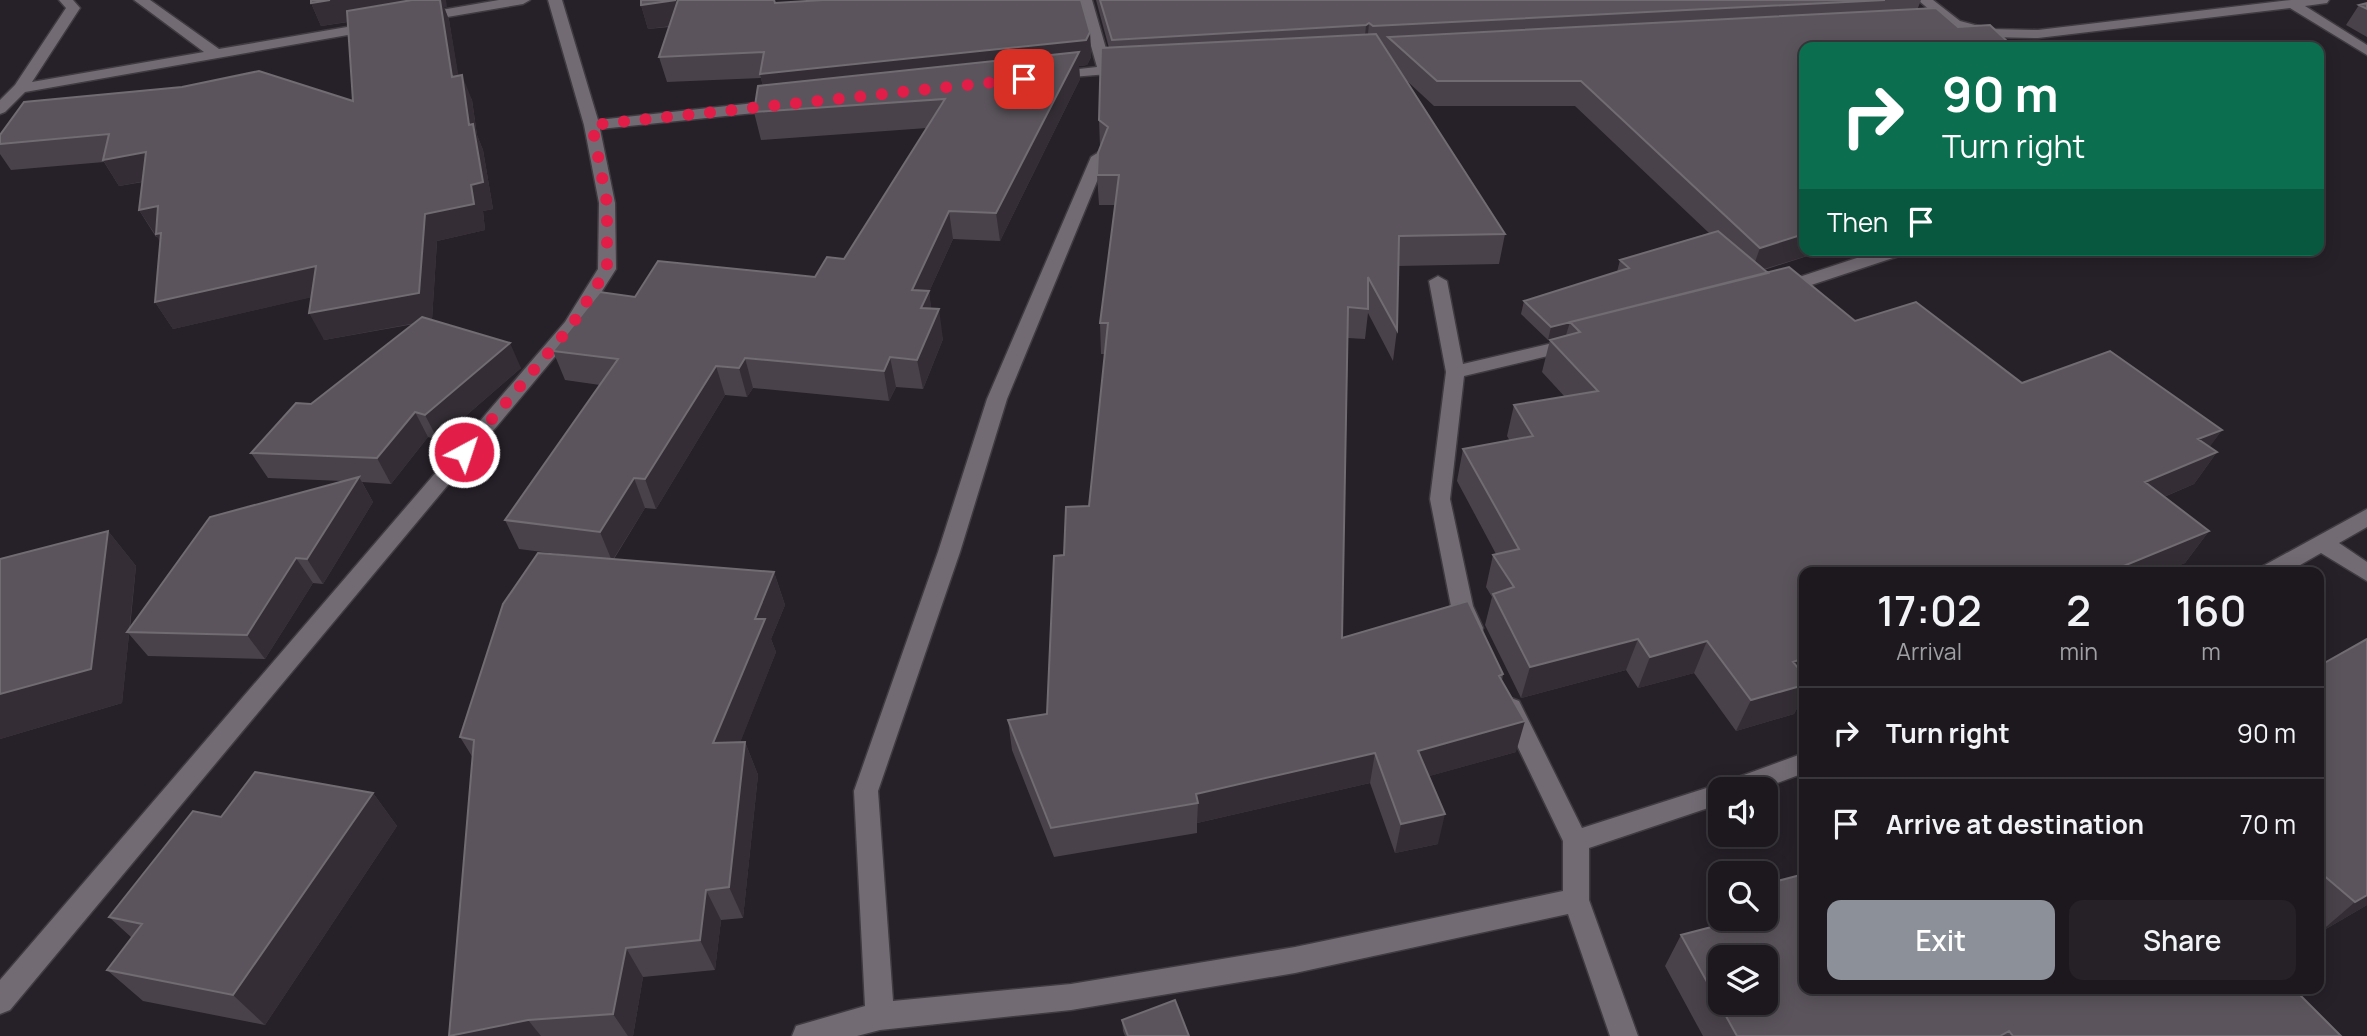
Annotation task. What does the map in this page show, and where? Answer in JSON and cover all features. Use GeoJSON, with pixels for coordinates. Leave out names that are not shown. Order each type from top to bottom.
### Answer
{"type":"FeatureCollection","features":[{"type":"Feature","properties":{"kind":"street"},"geometry":{"type":"LineString","coordinates":[[0,109],[20,88],[69,4],[87,0]]}},
{"type":"Feature","properties":{"kind":"street"},"geometry":{"type":"LineString","coordinates":[[141,0],[216,54]]}},
{"type":"Feature","properties":{"kind":"street"},"geometry":{"type":"LineString","coordinates":[[20,88],[523,0]]}},
{"type":"Feature","properties":{"kind":"street"},"geometry":{"type":"LineString","coordinates":[[0,1001],[572,325],[607,269],[607,203],[592,125],[555,0]]}},
{"type":"Feature","properties":{"kind":"street"},"geometry":{"type":"LineString","coordinates":[[1085,0],[1105,70]]}},
{"type":"Feature","properties":{"kind":"street"},"geometry":{"type":"LineString","coordinates":[[1925,0],[1955,24]]}},
{"type":"Feature","properties":{"kind":"street"},"geometry":{"type":"LineString","coordinates":[[1927,26],[1955,24],[1990,33],[2038,34],[2322,0]]}},
{"type":"Feature","properties":{"kind":"street"},"geometry":{"type":"LineString","coordinates":[[2294,5],[2367,51]]}},
{"type":"Feature","properties":{"kind":"street"},"geometry":{"type":"LineString","coordinates":[[1036,78],[1147,68]]}},
{"type":"Feature","properties":{"kind":"street"},"geometry":{"type":"LineString","coordinates":[[592,125],[800,103]]}},
{"type":"Feature","properties":{"kind":"street"},"geometry":{"type":"LineString","coordinates":[[880,1016],[866,791],[949,552],[997,399],[1098,157]]}},
{"type":"Feature","properties":{"kind":"street"},"geometry":{"type":"LineString","coordinates":[[1760,294],[1798,285],[1882,256]]}},
{"type":"Feature","properties":{"kind":"street"},"geometry":{"type":"LineString","coordinates":[[1438,281],[1455,372],[1440,499],[1462,606],[1484,651]]}},
{"type":"Feature","properties":{"kind":"street"},"geometry":{"type":"LineString","coordinates":[[1455,372],[1586,341]]}},
{"type":"Feature","properties":{"kind":"street"},"geometry":{"type":"LineString","coordinates":[[2279,567],[2367,517]]}},
{"type":"Feature","properties":{"kind":"street"},"geometry":{"type":"LineString","coordinates":[[2321,542],[2367,573]]}},
{"type":"Feature","properties":{"kind":"street"},"geometry":{"type":"LineString","coordinates":[[1500,685],[1576,841],[1576,900],[1624,1036]]}},
{"type":"Feature","properties":{"kind":"street"},"geometry":{"type":"LineString","coordinates":[[1765,777],[1799,765]]}},
{"type":"Feature","properties":{"kind":"street"},"geometry":{"type":"LineString","coordinates":[[1576,841],[1708,797]]}},
{"type":"Feature","properties":{"kind":"street"},"geometry":{"type":"LineString","coordinates":[[806,1036],[880,1016],[1072,997],[1295,960],[1576,900]]}},
{"type":"Feature","properties":{"kind":"building"},"geometry":{"type":"Polygon","coordinates":[[[412,0],[440,0],[452,77],[462,75],[469,125],[473,124],[483,182],[471,185],[474,204],[425,214],[419,293],[309,313],[316,266],[155,302],[161,233],[156,234],[158,206],[139,210],[146,152],[103,160],[109,134],[0,144],[0,135],[24,102],[182,87],[259,71],[353,101],[347,11],[412,0]]]}},
{"type":"Feature","properties":{"kind":"building"},"geometry":{"type":"Polygon","coordinates":[[[641,0],[676,0],[641,5],[641,0]]]}},
{"type":"Feature","properties":{"kind":"building"},"geometry":{"type":"Polygon","coordinates":[[[678,0],[774,0],[775,3],[823,0],[1081,0],[1090,32],[1086,40],[760,74],[764,52],[659,57],[678,0]]]}},
{"type":"Feature","properties":{"kind":"building"},"geometry":{"type":"Polygon","coordinates":[[[1100,0],[1885,0],[1373,26],[1369,23],[1112,40],[1100,0]]]}},
{"type":"Feature","properties":{"kind":"building"},"geometry":{"type":"Polygon","coordinates":[[[1936,8],[1958,27],[1990,25],[2008,42],[1799,42],[1799,236],[1760,248],[1581,81],[1437,81],[1388,37],[1936,8]]]}},
{"type":"Feature","properties":{"kind":"building"},"geometry":{"type":"Polygon","coordinates":[[[1376,34],[1505,234],[1399,236],[1397,330],[1368,277],[1368,309],[1348,307],[1342,638],[1468,601],[1503,674],[1499,676],[1525,721],[1418,751],[1445,814],[1401,824],[1375,753],[1196,794],[1198,803],[1051,828],[1008,720],[1047,714],[1054,556],[1064,555],[1066,507],[1089,506],[1108,323],[1100,323],[1119,175],[1097,175],[1098,153],[1108,127],[1099,120],[1101,48],[1376,34]]]}},
{"type":"Feature","properties":{"kind":"building"},"geometry":{"type":"Polygon","coordinates":[[[1079,52],[996,213],[949,211],[912,290],[929,291],[921,308],[939,309],[917,360],[890,357],[884,371],[745,358],[739,368],[716,366],[645,479],[634,478],[600,532],[505,520],[618,359],[553,351],[600,292],[635,297],[658,261],[815,277],[827,257],[844,259],[945,99],[754,112],[758,86],[1079,52]]]}},
{"type":"Feature","properties":{"kind":"building"},"geometry":{"type":"Polygon","coordinates":[[[1718,231],[1768,273],[1551,327],[1524,301],[1629,268],[1620,260],[1718,231]]]}},
{"type":"Feature","properties":{"kind":"building"},"geometry":{"type":"Polygon","coordinates":[[[1789,267],[1855,321],[1916,302],[2022,383],[2110,351],[2222,430],[2198,439],[2217,452],[2145,482],[2209,531],[2121,567],[1799,567],[1799,660],[1793,662],[1799,669],[1799,686],[1751,700],[1707,641],[1650,657],[1638,639],[1530,667],[1493,594],[1514,587],[1493,555],[1519,549],[1463,449],[1533,436],[1514,405],[1598,391],[1550,340],[1580,332],[1570,322],[1789,267]]]}},
{"type":"Feature","properties":{"kind":"building"},"geometry":{"type":"Polygon","coordinates":[[[422,317],[510,343],[425,415],[415,412],[377,458],[251,453],[296,403],[311,404],[422,317]]]}},
{"type":"Feature","properties":{"kind":"building"},"geometry":{"type":"Polygon","coordinates":[[[359,477],[307,559],[296,558],[247,635],[127,632],[210,517],[359,477]]]}},
{"type":"Feature","properties":{"kind":"building"},"geometry":{"type":"Polygon","coordinates":[[[108,531],[91,669],[0,694],[0,559],[108,531]]]}},
{"type":"Feature","properties":{"kind":"building"},"geometry":{"type":"Polygon","coordinates":[[[538,553],[774,572],[755,619],[765,619],[713,743],[745,742],[729,887],[706,890],[700,940],[626,948],[613,1014],[528,1020],[449,1036],[474,740],[460,737],[503,604],[538,553]]]}},
{"type":"Feature","properties":{"kind":"building"},"geometry":{"type":"Polygon","coordinates":[[[2367,639],[2367,895],[2355,902],[2324,876],[2324,663],[2367,639]]]}},
{"type":"Feature","properties":{"kind":"building"},"geometry":{"type":"Polygon","coordinates":[[[255,772],[373,793],[233,995],[107,970],[142,924],[109,917],[193,811],[221,817],[255,772]]]}},
{"type":"Feature","properties":{"kind":"building"},"geometry":{"type":"Polygon","coordinates":[[[1799,875],[1799,994],[2299,994],[2341,1036],[2013,1036],[2009,1031],[2000,1036],[1737,1036],[1725,1015],[1778,1015],[1778,945],[1708,945],[1708,984],[1681,935],[1708,928],[1708,931],[1778,931],[1778,881],[1799,875]]]}},
{"type":"Feature","properties":{"kind":"building"},"geometry":{"type":"Polygon","coordinates":[[[1175,1000],[1189,1036],[1128,1036],[1122,1020],[1175,1000]]]}},
{"type":"Feature","properties":{"kind":"route"},"geometry":{"type":"LineString","coordinates":[[464,452],[572,325],[607,269],[607,203],[592,125],[1024,79]]}}]}
